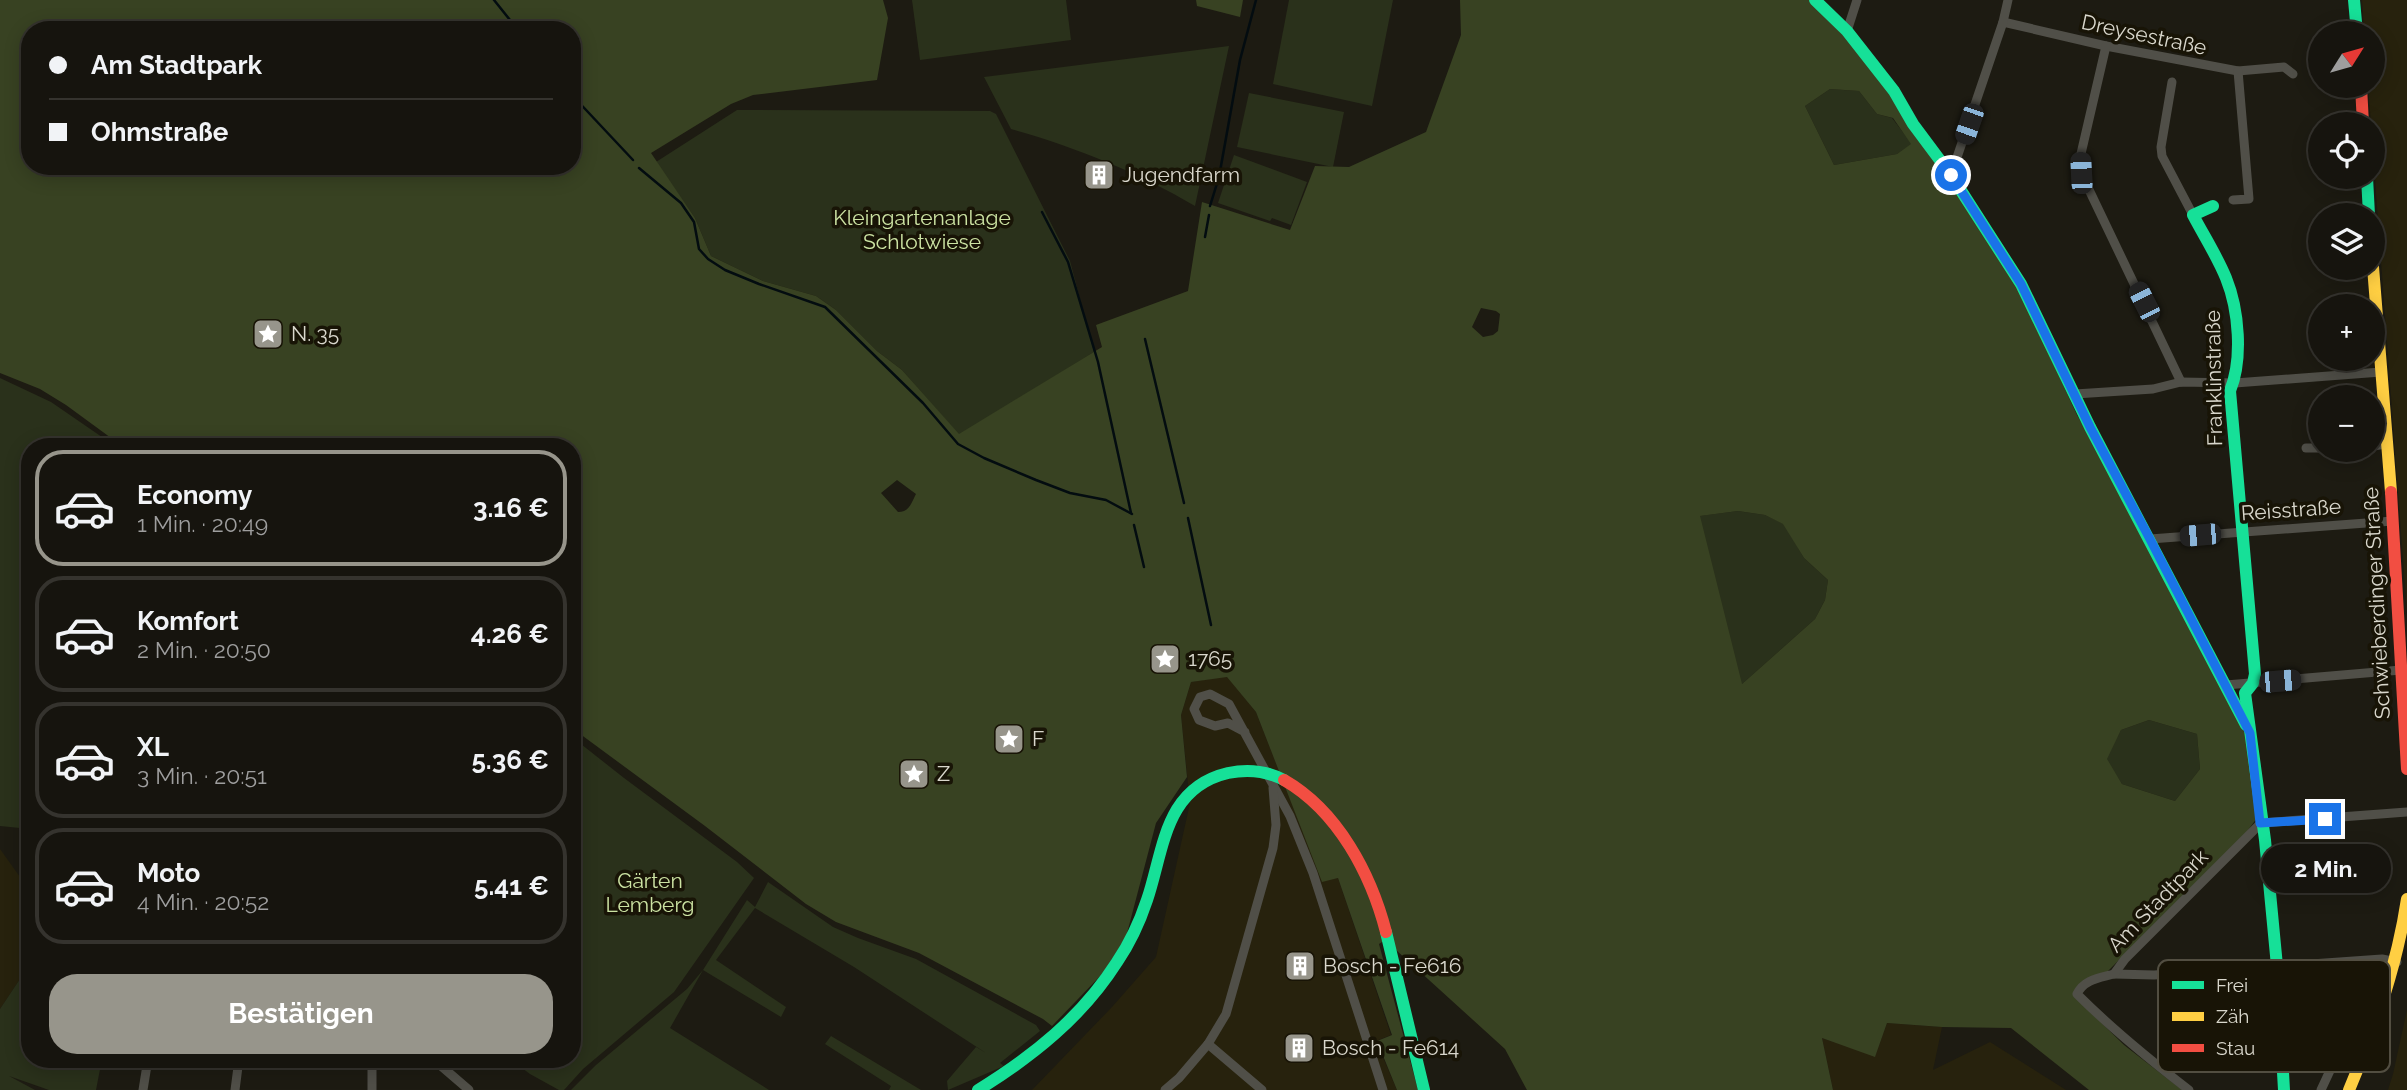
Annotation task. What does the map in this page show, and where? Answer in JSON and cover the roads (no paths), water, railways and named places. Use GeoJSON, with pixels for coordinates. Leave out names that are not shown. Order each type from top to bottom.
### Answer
{"type":"FeatureCollection","features":[{"type":"Feature","properties":{"kind":"street"},"geometry":{"type":"LineString","coordinates":[[1815,0],[1847,30],[1894,91],[1913,124],[1951,175],[2021,284],[2090,427],[2250,733]]}},
{"type":"Feature","properties":{"kind":"street"},"geometry":{"type":"LineString","coordinates":[[1847,30],[1857,0]]}},
{"type":"Feature","properties":{"kind":"street"},"geometry":{"type":"LineString","coordinates":[[1951,175],[2008,0]]}},
{"type":"Feature","properties":{"kind":"street"},"geometry":{"type":"LineString","coordinates":[[2354,0],[2356,21]]}},
{"type":"Feature","properties":{"kind":"street","name":"Dreysestraße"},"geometry":{"type":"LineString","coordinates":[[2003,22],[2106,46],[2238,71],[2284,66],[2293,74]]}},
{"type":"Feature","properties":{"kind":"street"},"geometry":{"type":"LineString","coordinates":[[2106,46],[2080,158],[2081,173],[2181,382]]}},
{"type":"Feature","properties":{"kind":"street"},"geometry":{"type":"LineString","coordinates":[[2193,215],[2215,205],[2249,199],[2238,71]]}},
{"type":"Feature","properties":{"kind":"street","name":"Franklinstraße"},"geometry":{"type":"LineString","coordinates":[[2172,82],[2161,147],[2162,156],[2231,291],[2237,369],[2235,383],[2230,391],[2255,674],[2253,683],[2245,693],[2260,823],[2265,840],[2276,960]]}},
{"type":"Feature","properties":{"kind":"street","name":"Schwieberdinger Straße"},"geometry":{"type":"LineString","coordinates":[[2374,280],[2381,385]]}},
{"type":"Feature","properties":{"kind":"street"},"geometry":{"type":"LineString","coordinates":[[2075,394],[2153,389],[2181,382],[2235,383],[2381,372]]}},
{"type":"Feature","properties":{"kind":"street","name":"Schwieberdinger Straße"},"geometry":{"type":"LineString","coordinates":[[2383,462],[2393,521],[2407,769]]}},
{"type":"Feature","properties":{"kind":"street","name":"Reisstraße"},"geometry":{"type":"LineString","coordinates":[[2150,539],[2393,521]]}},
{"type":"Feature","properties":{"kind":"street"},"geometry":{"type":"LineString","coordinates":[[2225,685],[2401,670]]}},
{"type":"Feature","properties":{"kind":"street"},"geometry":{"type":"LineString","coordinates":[[1245,732],[1228,723],[1215,726],[1199,720],[1194,709],[1200,697],[1210,694],[1229,704],[1245,732],[1290,816],[1309,862],[1383,1090]]}},
{"type":"Feature","properties":{"kind":"street"},"geometry":{"type":"LineString","coordinates":[[978,1090],[1051,1041],[1090,1002],[1122,955],[1136,926],[1147,899],[1165,830],[1184,799],[1208,780],[1245,770],[1263,771],[1293,786],[1312,802],[1339,831],[1366,874],[1391,948],[1424,1090]]}},
{"type":"Feature","properties":{"kind":"street"},"geometry":{"type":"LineString","coordinates":[[1165,1090],[1179,1079],[1208,1044],[1226,1014],[1273,848],[1276,825],[1272,784]]}},
{"type":"Feature","properties":{"kind":"street"},"geometry":{"type":"LineString","coordinates":[[2260,823],[2407,812]]}},
{"type":"Feature","properties":{"kind":"street","name":"Am Stadtpark"},"geometry":{"type":"LineString","coordinates":[[2158,1066],[2131,1045],[2077,994],[2080,987],[2091,980],[2114,974],[2125,959],[2260,823]]}},
{"type":"Feature","properties":{"kind":"street"},"geometry":{"type":"LineString","coordinates":[[2390,981],[2397,962],[2407,899]]}},
{"type":"Feature","properties":{"kind":"street"},"geometry":{"type":"LineString","coordinates":[[2369,960],[2387,960]]}},
{"type":"Feature","properties":{"kind":"street"},"geometry":{"type":"LineString","coordinates":[[2390,961],[2397,962]]}},
{"type":"Feature","properties":{"kind":"street"},"geometry":{"type":"LineString","coordinates":[[2114,974],[2158,975]]}},
{"type":"Feature","properties":{"kind":"street"},"geometry":{"type":"LineString","coordinates":[[1208,1044],[1262,1090]]}},
{"type":"Feature","properties":{"kind":"street"},"geometry":{"type":"LineString","coordinates":[[144,1090],[147,1068]]}},
{"type":"Feature","properties":{"kind":"street"},"geometry":{"type":"LineString","coordinates":[[234,1090],[238,1068]]}},
{"type":"Feature","properties":{"kind":"street"},"geometry":{"type":"LineString","coordinates":[[372,1090],[373,1068]]}},
{"type":"Feature","properties":{"kind":"street"},"geometry":{"type":"LineString","coordinates":[[443,1068],[469,1090]]}},
{"type":"Feature","properties":{"kind":"street","name":"Am Stadtpark"},"geometry":{"type":"LineString","coordinates":[[2166,1072],[2189,1090]]}},
{"type":"Feature","properties":{"kind":"street","name":"Franklinstraße"},"geometry":{"type":"LineString","coordinates":[[2283,1072],[2284,1090]]}},
{"type":"Feature","properties":{"kind":"street"},"geometry":{"type":"LineString","coordinates":[[2321,1090],[2329,1072]]}},
{"type":"Feature","properties":{"kind":"street"},"geometry":{"type":"LineString","coordinates":[[2349,1090],[2356,1072]]}},
{"type":"Feature","properties":{"kind":"waterway"},"geometry":{"type":"LineString","coordinates":[[494,0],[511,21]]}},
{"type":"Feature","properties":{"kind":"waterway"},"geometry":{"type":"LineString","coordinates":[[1210,206],[1219,177],[1240,60],[1256,0]]}},
{"type":"Feature","properties":{"kind":"waterway"},"geometry":{"type":"LineString","coordinates":[[581,105],[633,160]]}},
{"type":"Feature","properties":{"kind":"waterway"},"geometry":{"type":"LineString","coordinates":[[639,168],[681,203],[694,222],[699,249],[708,259],[725,270],[759,284],[825,307],[923,403],[958,444],[1036,480],[1070,493],[1106,500],[1132,514]]}},
{"type":"Feature","properties":{"kind":"waterway"},"geometry":{"type":"LineString","coordinates":[[1042,212],[1068,262],[1098,362],[1131,513]]}},
{"type":"Feature","properties":{"kind":"waterway"},"geometry":{"type":"LineString","coordinates":[[1205,237],[1209,215]]}},
{"type":"Feature","properties":{"kind":"waterway"},"geometry":{"type":"LineString","coordinates":[[1145,339],[1184,503]]}},
{"type":"Feature","properties":{"kind":"waterway"},"geometry":{"type":"LineString","coordinates":[[1188,518],[1211,625]]}},
{"type":"Feature","properties":{"kind":"waterway"},"geometry":{"type":"LineString","coordinates":[[1134,525],[1144,567]]}},
{"type":"Feature","properties":{"kind":"place","name":"Jugendfarm"},"geometry":{"type":"Point","coordinates":[1099,175]}},
{"type":"Feature","properties":{"kind":"place","name":"N. 35"},"geometry":{"type":"Point","coordinates":[268,334]}},
{"type":"Feature","properties":{"kind":"place","name":"1765"},"geometry":{"type":"Point","coordinates":[1165,659]}},
{"type":"Feature","properties":{"kind":"place","name":"F"},"geometry":{"type":"Point","coordinates":[1009,739]}},
{"type":"Feature","properties":{"kind":"place","name":"Z"},"geometry":{"type":"Point","coordinates":[914,774]}},
{"type":"Feature","properties":{"kind":"place","name":"Bosch - Fe616"},"geometry":{"type":"Point","coordinates":[1300,966]}},
{"type":"Feature","properties":{"kind":"place","name":"Bosch - Fe614"},"geometry":{"type":"Point","coordinates":[1299,1048]}},
{"type":"Feature","properties":{"kind":"park label","name":"Kleingartenanlage Schlotwiese"},"geometry":{"type":"Point","coordinates":[922,230]}},
{"type":"Feature","properties":{"kind":"park label","name":"Gärten Lemberg"},"geometry":{"type":"Point","coordinates":[650,893]}}]}
